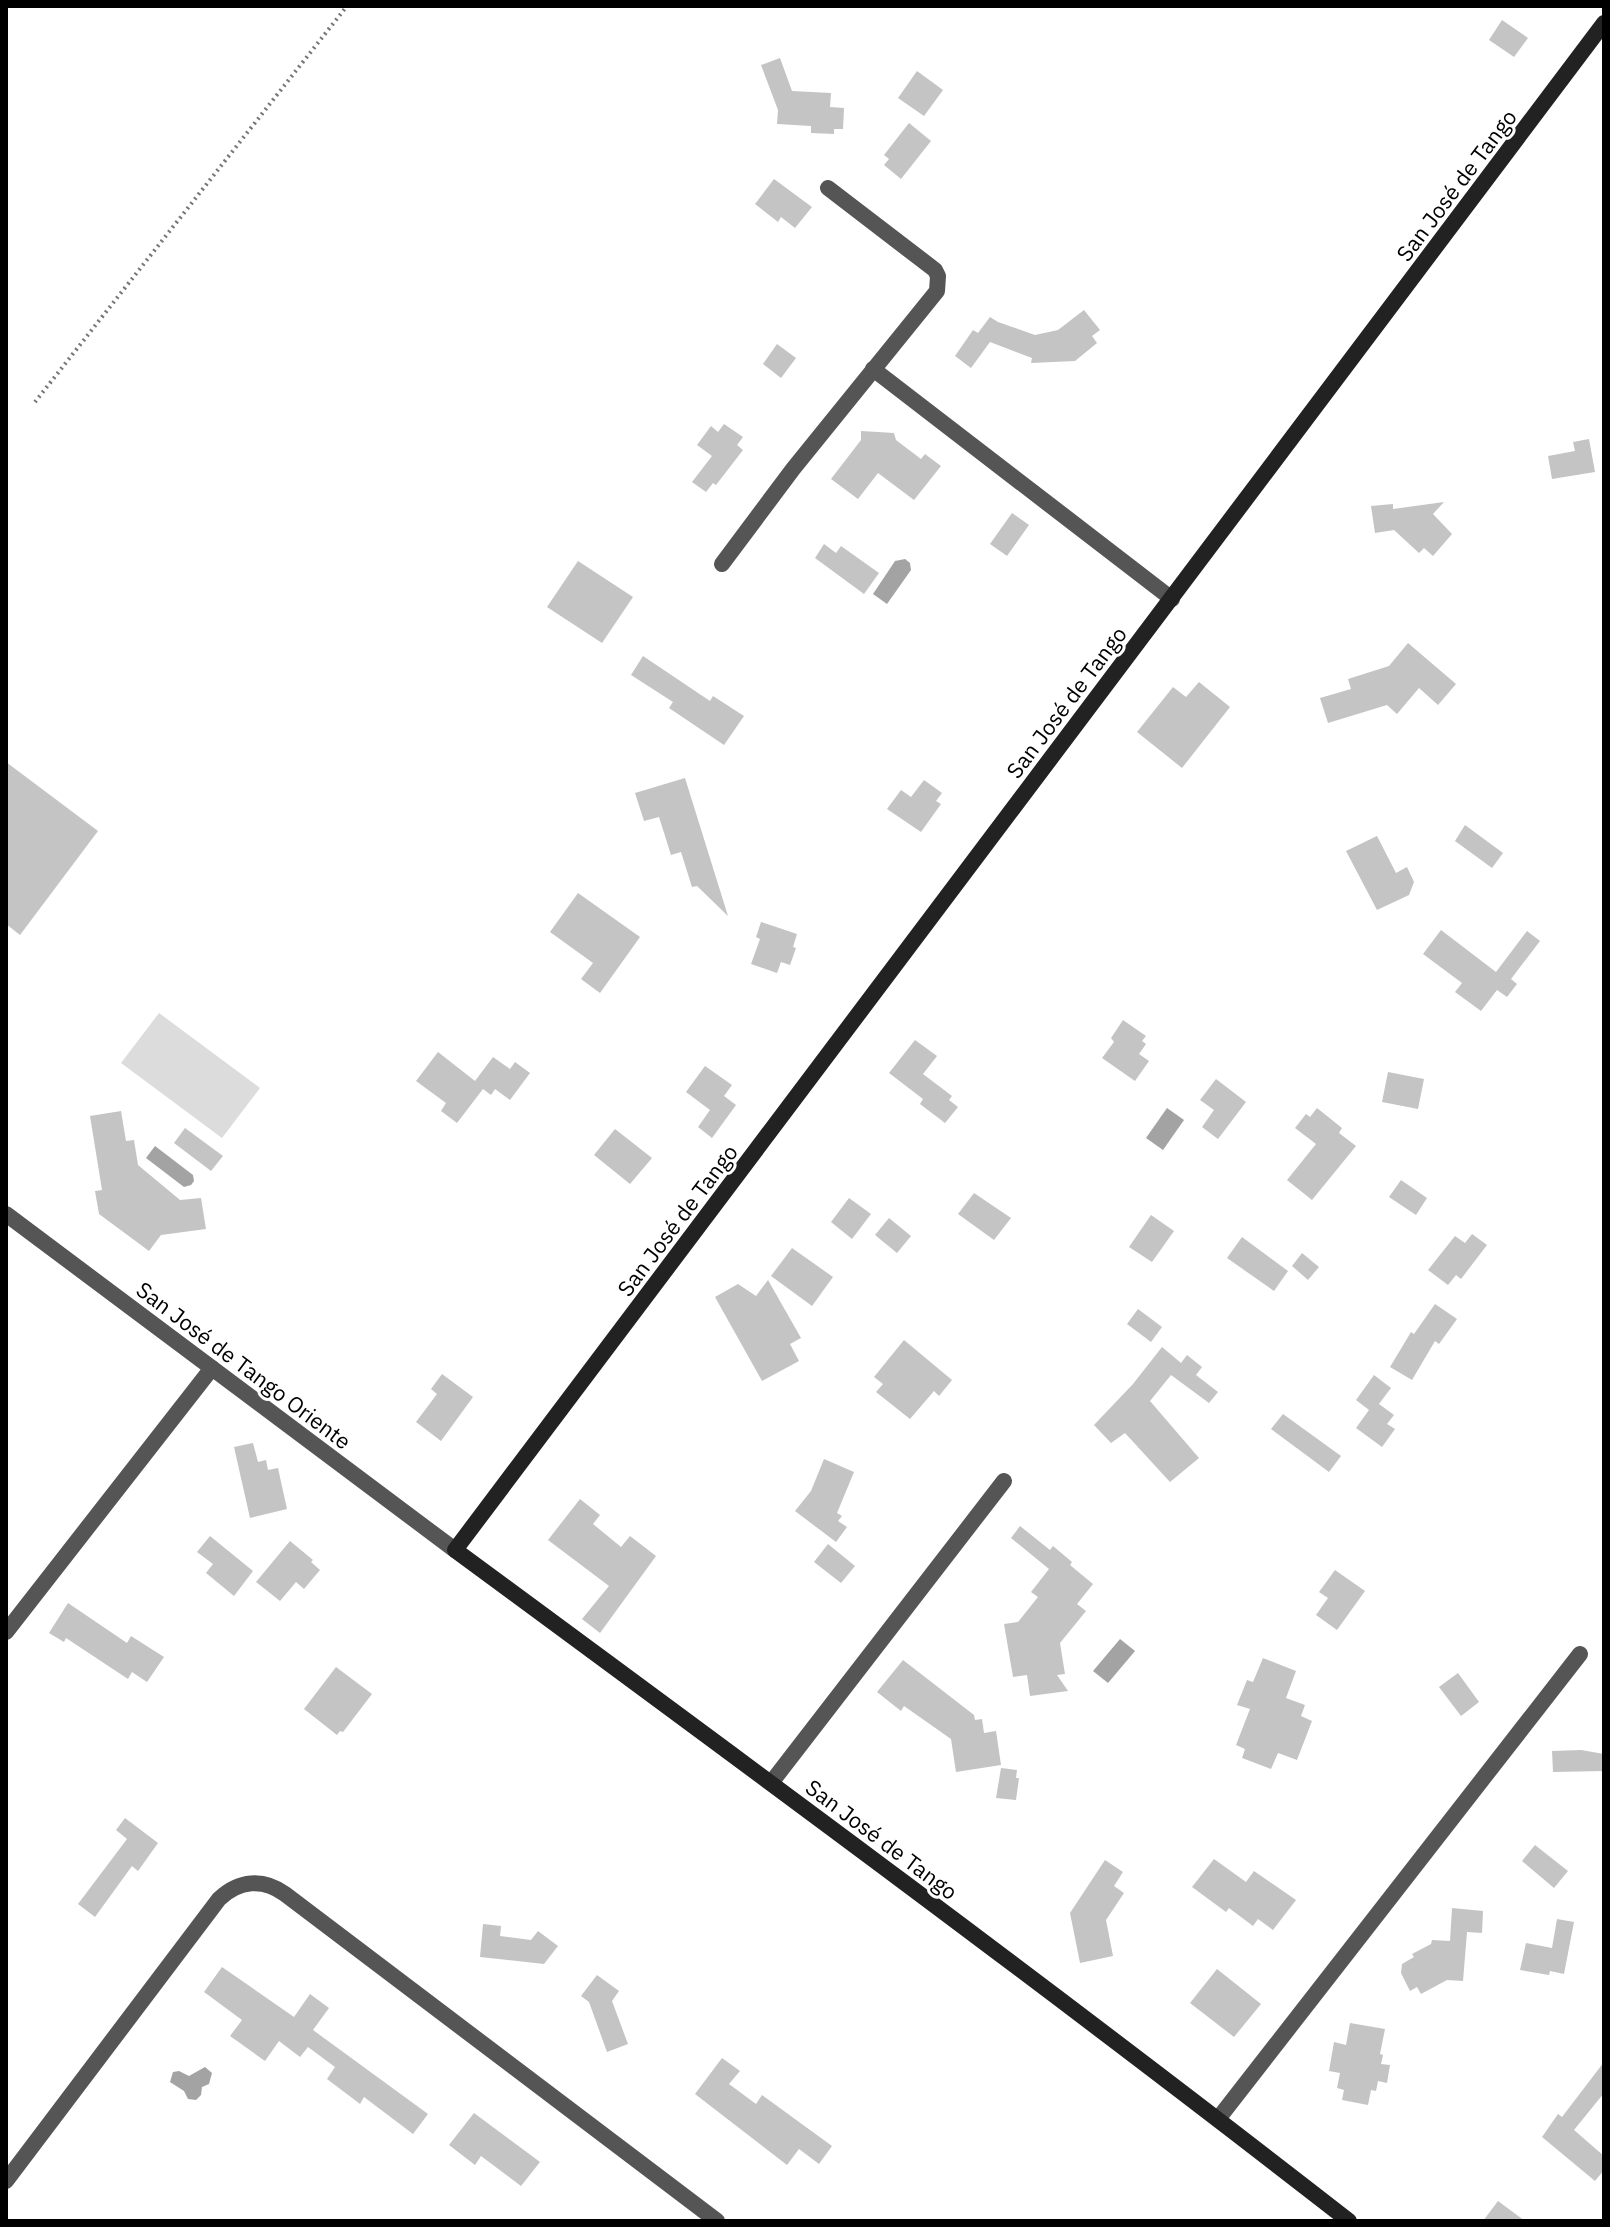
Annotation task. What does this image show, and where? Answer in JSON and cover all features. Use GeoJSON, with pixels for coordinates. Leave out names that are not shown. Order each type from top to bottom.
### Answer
{"type":"FeatureCollection","features":[{"type":"Feature","properties":{"kind":"street","name":"San José de Tango"},"geometry":{"type":"LineString","coordinates":[[1349,2221],[771,1783],[455,1550],[1604,23]]}},
{"type":"Feature","properties":{"kind":"street"},"geometry":{"type":"LineString","coordinates":[[722,564],[793,469],[937,291],[938,276],[935,270],[828,188]]}},
{"type":"Feature","properties":{"kind":"street"},"geometry":{"type":"LineString","coordinates":[[873,369],[1172,599]]}},
{"type":"Feature","properties":{"kind":"street","name":"San José de Tango Oriente"},"geometry":{"type":"LineString","coordinates":[[6,1214],[455,1550]]}},
{"type":"Feature","properties":{"kind":"street"},"geometry":{"type":"LineString","coordinates":[[6,1632],[212,1368]]}},
{"type":"Feature","properties":{"kind":"street"},"geometry":{"type":"LineString","coordinates":[[771,1783],[1004,1481]]}},
{"type":"Feature","properties":{"kind":"street"},"geometry":{"type":"LineString","coordinates":[[1218,2119],[1580,1654]]}},
{"type":"Feature","properties":{"kind":"street"},"geometry":{"type":"LineString","coordinates":[[6,2181],[219,1899],[238,1886],[258,1882],[277,1888],[717,2221]]}},
{"type":"Feature","properties":{"kind":"path"},"geometry":{"type":"LineString","coordinates":[[35,402],[347,6]]}},
{"type":"Feature","properties":{"kind":"shaded area"},"geometry":{"type":"Polygon","coordinates":[[[905,559],[910,563],[911,570],[887,604],[873,594],[895,561],[905,559]]]}},
{"type":"Feature","properties":{"kind":"shaded area"},"geometry":{"type":"Polygon","coordinates":[[[159,1013],[260,1088],[222,1138],[121,1063],[159,1013]]]}},
{"type":"Feature","properties":{"kind":"shaded area"},"geometry":{"type":"Polygon","coordinates":[[[1167,1108],[1184,1120],[1163,1150],[1146,1138],[1167,1108]]]}},
{"type":"Feature","properties":{"kind":"shaded area"},"geometry":{"type":"Polygon","coordinates":[[[155,1146],[193,1175],[191,1185],[184,1187],[146,1158],[155,1146]]]}},
{"type":"Feature","properties":{"kind":"shaded area"},"geometry":{"type":"Polygon","coordinates":[[[1120,1639],[1135,1651],[1108,1683],[1093,1671],[1120,1639]]]}},
{"type":"Feature","properties":{"kind":"shaded area"},"geometry":{"type":"Polygon","coordinates":[[[205,2067],[212,2073],[209,2084],[202,2087],[201,2095],[196,2100],[188,2099],[184,2091],[170,2082],[173,2072],[179,2071],[189,2076],[205,2067]]]}},
{"type":"Feature","properties":{"kind":"building"},"geometry":{"type":"Polygon","coordinates":[[[1502,20],[1528,38],[1514,57],[1489,40],[1502,20]]]}},
{"type":"Feature","properties":{"kind":"building"},"geometry":{"type":"Polygon","coordinates":[[[780,58],[792,91],[831,93],[830,107],[844,108],[843,129],[834,129],[834,134],[811,133],[811,126],[777,124],[778,110],[761,65],[780,58]]]}},
{"type":"Feature","properties":{"kind":"building"},"geometry":{"type":"Polygon","coordinates":[[[917,71],[943,90],[924,116],[898,98],[917,71]]]}},
{"type":"Feature","properties":{"kind":"building"},"geometry":{"type":"Polygon","coordinates":[[[909,123],[931,141],[901,179],[884,165],[889,159],[884,155],[909,123]]]}},
{"type":"Feature","properties":{"kind":"building"},"geometry":{"type":"Polygon","coordinates":[[[774,179],[812,207],[795,228],[781,217],[778,222],[755,204],[774,179]]]}},
{"type":"Feature","properties":{"kind":"building"},"geometry":{"type":"Polygon","coordinates":[[[1084,310],[1100,330],[1092,336],[1097,343],[1075,361],[1031,363],[1032,358],[990,342],[971,368],[955,356],[973,330],[978,333],[990,317],[1035,335],[1058,330],[1084,310]]]}},
{"type":"Feature","properties":{"kind":"building"},"geometry":{"type":"Polygon","coordinates":[[[777,344],[796,358],[781,378],[763,364],[777,344]]]}},
{"type":"Feature","properties":{"kind":"building"},"geometry":{"type":"Polygon","coordinates":[[[724,424],[743,437],[737,445],[743,450],[716,485],[713,483],[706,492],[692,482],[712,456],[697,445],[711,426],[718,432],[724,424]]]}},
{"type":"Feature","properties":{"kind":"building"},"geometry":{"type":"Polygon","coordinates":[[[861,431],[894,433],[896,440],[921,459],[925,454],[941,466],[914,500],[878,473],[858,499],[831,479],[861,440],[861,431]]]}},
{"type":"Feature","properties":{"kind":"building"},"geometry":{"type":"Polygon","coordinates":[[[1589,439],[1595,472],[1552,479],[1548,456],[1575,451],[1573,442],[1589,439]]]}},
{"type":"Feature","properties":{"kind":"building"},"geometry":{"type":"Polygon","coordinates":[[[1444,502],[1433,514],[1452,534],[1433,556],[1424,548],[1419,553],[1394,530],[1375,533],[1371,506],[1393,504],[1393,509],[1444,502]]]}},
{"type":"Feature","properties":{"kind":"building"},"geometry":{"type":"Polygon","coordinates":[[[1012,513],[1029,525],[1007,556],[990,544],[1012,513]]]}},
{"type":"Feature","properties":{"kind":"building"},"geometry":{"type":"Polygon","coordinates":[[[824,544],[836,553],[841,546],[879,573],[864,594],[815,558],[824,544]]]}},
{"type":"Feature","properties":{"kind":"building"},"geometry":{"type":"Polygon","coordinates":[[[578,561],[633,597],[602,643],[547,607],[578,561]]]}},
{"type":"Feature","properties":{"kind":"building"},"geometry":{"type":"Polygon","coordinates":[[[1408,643],[1456,684],[1438,705],[1419,688],[1397,714],[1387,705],[1328,723],[1320,698],[1351,689],[1348,679],[1389,666],[1408,643]]]}},
{"type":"Feature","properties":{"kind":"building"},"geometry":{"type":"Polygon","coordinates":[[[643,656],[710,701],[713,696],[744,716],[724,745],[669,708],[673,702],[631,675],[643,656]]]}},
{"type":"Feature","properties":{"kind":"building"},"geometry":{"type":"Polygon","coordinates":[[[1199,682],[1230,707],[1182,768],[1137,732],[1173,687],[1186,697],[1199,682]]]}},
{"type":"Feature","properties":{"kind":"building"},"geometry":{"type":"Polygon","coordinates":[[[6,762],[98,831],[20,935],[6,924],[6,762]]]}},
{"type":"Feature","properties":{"kind":"building"},"geometry":{"type":"Polygon","coordinates":[[[685,778],[728,916],[697,886],[692,887],[681,852],[671,855],[659,817],[644,821],[635,793],[685,778]]]}},
{"type":"Feature","properties":{"kind":"building"},"geometry":{"type":"Polygon","coordinates":[[[924,780],[942,793],[936,801],[941,804],[921,832],[887,809],[901,790],[911,797],[924,780]]]}},
{"type":"Feature","properties":{"kind":"building"},"geometry":{"type":"Polygon","coordinates":[[[1465,825],[1503,853],[1492,868],[1455,841],[1465,825]]]}},
{"type":"Feature","properties":{"kind":"building"},"geometry":{"type":"Polygon","coordinates":[[[1377,836],[1396,873],[1407,867],[1414,882],[1409,895],[1377,910],[1346,851],[1377,836]]]}},
{"type":"Feature","properties":{"kind":"building"},"geometry":{"type":"Polygon","coordinates":[[[578,893],[640,937],[600,993],[581,979],[593,963],[550,932],[578,893]]]}},
{"type":"Feature","properties":{"kind":"building"},"geometry":{"type":"Polygon","coordinates":[[[761,922],[797,934],[790,965],[781,962],[777,973],[751,964],[760,939],[756,937],[761,922]]]}},
{"type":"Feature","properties":{"kind":"building"},"geometry":{"type":"Polygon","coordinates":[[[1441,930],[1496,972],[1527,931],[1540,941],[1511,979],[1517,984],[1507,997],[1497,990],[1481,1011],[1455,992],[1462,983],[1423,954],[1441,930]]]}},
{"type":"Feature","properties":{"kind":"building"},"geometry":{"type":"Polygon","coordinates":[[[1123,1020],[1146,1036],[1142,1041],[1146,1044],[1139,1054],[1149,1061],[1135,1081],[1102,1058],[1114,1042],[1111,1038],[1123,1020]]]}},
{"type":"Feature","properties":{"kind":"building"},"geometry":{"type":"Polygon","coordinates":[[[915,1040],[937,1056],[923,1074],[952,1096],[949,1100],[958,1107],[945,1123],[920,1104],[923,1099],[889,1073],[915,1040]]]}},
{"type":"Feature","properties":{"kind":"building"},"geometry":{"type":"Polygon","coordinates":[[[438,1052],[475,1081],[493,1057],[510,1069],[515,1062],[530,1073],[510,1100],[495,1089],[491,1095],[483,1089],[457,1123],[441,1111],[446,1103],[416,1081],[438,1052]]]}},
{"type":"Feature","properties":{"kind":"building"},"geometry":{"type":"Polygon","coordinates":[[[705,1066],[732,1085],[724,1096],[736,1105],[712,1138],[698,1127],[710,1110],[686,1092],[705,1066]]]}},
{"type":"Feature","properties":{"kind":"building"},"geometry":{"type":"Polygon","coordinates":[[[1388,1072],[1424,1079],[1418,1109],[1382,1102],[1388,1072]]]}},
{"type":"Feature","properties":{"kind":"building"},"geometry":{"type":"Polygon","coordinates":[[[1216,1079],[1246,1102],[1218,1139],[1202,1127],[1214,1110],[1200,1100],[1216,1079]]]}},
{"type":"Feature","properties":{"kind":"building"},"geometry":{"type":"Polygon","coordinates":[[[1317,1108],[1342,1128],[1339,1133],[1356,1146],[1312,1200],[1287,1180],[1316,1144],[1295,1128],[1306,1114],[1310,1117],[1317,1108]]]}},
{"type":"Feature","properties":{"kind":"building"},"geometry":{"type":"Polygon","coordinates":[[[121,1111],[126,1141],[134,1140],[138,1165],[180,1200],[201,1198],[206,1229],[161,1235],[149,1251],[99,1214],[95,1191],[102,1190],[90,1116],[121,1111]]]}},
{"type":"Feature","properties":{"kind":"building"},"geometry":{"type":"Polygon","coordinates":[[[185,1128],[223,1156],[211,1171],[174,1143],[185,1128]]]}},
{"type":"Feature","properties":{"kind":"building"},"geometry":{"type":"Polygon","coordinates":[[[615,1129],[652,1158],[630,1184],[594,1155],[615,1129]]]}},
{"type":"Feature","properties":{"kind":"building"},"geometry":{"type":"Polygon","coordinates":[[[1401,1180],[1427,1198],[1416,1215],[1389,1197],[1401,1180]]]}},
{"type":"Feature","properties":{"kind":"building"},"geometry":{"type":"Polygon","coordinates":[[[974,1193],[1011,1218],[994,1240],[958,1214],[974,1193]]]}},
{"type":"Feature","properties":{"kind":"building"},"geometry":{"type":"Polygon","coordinates":[[[849,1198],[871,1214],[852,1239],[831,1222],[849,1198]]]}},
{"type":"Feature","properties":{"kind":"building"},"geometry":{"type":"Polygon","coordinates":[[[1151,1215],[1174,1231],[1152,1262],[1129,1247],[1151,1215]]]}},
{"type":"Feature","properties":{"kind":"building"},"geometry":{"type":"Polygon","coordinates":[[[889,1218],[911,1236],[897,1253],[875,1235],[889,1218]]]}},
{"type":"Feature","properties":{"kind":"building"},"geometry":{"type":"Polygon","coordinates":[[[1472,1234],[1487,1245],[1461,1279],[1456,1275],[1448,1285],[1428,1270],[1455,1236],[1465,1243],[1472,1234]]]}},
{"type":"Feature","properties":{"kind":"building"},"geometry":{"type":"Polygon","coordinates":[[[1242,1237],[1288,1271],[1274,1291],[1227,1258],[1242,1237]]]}},
{"type":"Feature","properties":{"kind":"building"},"geometry":{"type":"Polygon","coordinates":[[[792,1248],[833,1277],[812,1306],[771,1276],[792,1248]]]}},
{"type":"Feature","properties":{"kind":"building"},"geometry":{"type":"Polygon","coordinates":[[[1302,1253],[1319,1267],[1308,1280],[1292,1266],[1302,1253]]]}},
{"type":"Feature","properties":{"kind":"building"},"geometry":{"type":"Polygon","coordinates":[[[768,1280],[801,1338],[790,1344],[799,1361],[762,1381],[715,1297],[738,1284],[756,1296],[768,1280]]]}},
{"type":"Feature","properties":{"kind":"building"},"geometry":{"type":"Polygon","coordinates":[[[1435,1304],[1457,1319],[1439,1344],[1435,1341],[1412,1380],[1390,1367],[1411,1332],[1414,1334],[1435,1304]]]}},
{"type":"Feature","properties":{"kind":"building"},"geometry":{"type":"Polygon","coordinates":[[[1138,1309],[1162,1327],[1151,1342],[1127,1324],[1138,1309]]]}},
{"type":"Feature","properties":{"kind":"building"},"geometry":{"type":"Polygon","coordinates":[[[904,1340],[952,1380],[939,1396],[934,1391],[910,1419],[876,1392],[883,1384],[874,1377],[904,1340]]]}},
{"type":"Feature","properties":{"kind":"building"},"geometry":{"type":"Polygon","coordinates":[[[1162,1347],[1181,1363],[1187,1355],[1202,1367],[1196,1375],[1218,1392],[1209,1403],[1171,1375],[1150,1401],[1199,1458],[1170,1482],[1125,1433],[1111,1443],[1094,1425],[1133,1384],[1162,1347]]]}},
{"type":"Feature","properties":{"kind":"building"},"geometry":{"type":"Polygon","coordinates":[[[442,1374],[473,1397],[441,1441],[416,1422],[437,1394],[431,1389],[442,1374]]]}},
{"type":"Feature","properties":{"kind":"building"},"geometry":{"type":"Polygon","coordinates":[[[1374,1375],[1391,1388],[1379,1404],[1394,1415],[1387,1424],[1395,1429],[1382,1447],[1356,1428],[1369,1410],[1356,1400],[1374,1375]]]}},
{"type":"Feature","properties":{"kind":"building"},"geometry":{"type":"Polygon","coordinates":[[[1283,1414],[1341,1456],[1329,1472],[1271,1429],[1283,1414]]]}},
{"type":"Feature","properties":{"kind":"building"},"geometry":{"type":"Polygon","coordinates":[[[253,1443],[258,1462],[266,1460],[268,1470],[278,1468],[287,1509],[250,1518],[234,1447],[253,1443]]]}},
{"type":"Feature","properties":{"kind":"building"},"geometry":{"type":"Polygon","coordinates":[[[824,1459],[854,1472],[837,1513],[842,1516],[838,1521],[847,1527],[836,1542],[795,1511],[811,1491],[824,1459]]]}},
{"type":"Feature","properties":{"kind":"building"},"geometry":{"type":"Polygon","coordinates":[[[580,1499],[600,1515],[593,1524],[621,1547],[630,1536],[656,1556],[600,1633],[582,1619],[609,1586],[548,1540],[580,1499]]]}},
{"type":"Feature","properties":{"kind":"building"},"geometry":{"type":"Polygon","coordinates":[[[1020,1526],[1050,1550],[1053,1546],[1093,1584],[1077,1604],[1086,1611],[1060,1643],[1065,1674],[1057,1675],[1068,1691],[1030,1696],[1027,1675],[1013,1677],[1004,1624],[1018,1622],[1038,1597],[1031,1592],[1049,1569],[1011,1538],[1020,1526]]]}},
{"type":"Feature","properties":{"kind":"building"},"geometry":{"type":"Polygon","coordinates":[[[210,1536],[253,1571],[234,1596],[206,1573],[213,1564],[197,1552],[210,1536]]]}},
{"type":"Feature","properties":{"kind":"building"},"geometry":{"type":"Polygon","coordinates":[[[290,1541],[320,1570],[304,1589],[296,1582],[280,1601],[256,1582],[290,1541]]]}},
{"type":"Feature","properties":{"kind":"building"},"geometry":{"type":"Polygon","coordinates":[[[828,1544],[855,1566],[841,1583],[814,1562],[828,1544]]]}},
{"type":"Feature","properties":{"kind":"building"},"geometry":{"type":"Polygon","coordinates":[[[1335,1570],[1365,1591],[1337,1630],[1316,1615],[1328,1598],[1319,1592],[1335,1570]]]}},
{"type":"Feature","properties":{"kind":"building"},"geometry":{"type":"Polygon","coordinates":[[[68,1603],[127,1643],[131,1636],[164,1657],[147,1682],[132,1672],[128,1679],[66,1638],[64,1642],[49,1633],[68,1603]]]}},
{"type":"Feature","properties":{"kind":"building"},"geometry":{"type":"Polygon","coordinates":[[[1263,1658],[1296,1671],[1286,1698],[1305,1705],[1301,1716],[1312,1721],[1297,1760],[1278,1753],[1271,1769],[1242,1758],[1245,1749],[1236,1745],[1250,1709],[1237,1705],[1247,1680],[1253,1682],[1263,1658]]]}},
{"type":"Feature","properties":{"kind":"building"},"geometry":{"type":"Polygon","coordinates":[[[903,1660],[974,1715],[975,1720],[982,1719],[984,1733],[996,1731],[1001,1765],[956,1772],[951,1739],[904,1706],[901,1711],[877,1692],[903,1660]]]}},
{"type":"Feature","properties":{"kind":"building"},"geometry":{"type":"Polygon","coordinates":[[[336,1667],[372,1694],[343,1732],[337,1735],[304,1709],[336,1667]]]}},
{"type":"Feature","properties":{"kind":"building"},"geometry":{"type":"Polygon","coordinates":[[[1458,1673],[1479,1702],[1461,1716],[1439,1687],[1458,1673]]]}},
{"type":"Feature","properties":{"kind":"building"},"geometry":{"type":"Polygon","coordinates":[[[1581,1750],[1604,1754],[1604,1771],[1553,1772],[1552,1751],[1581,1750]]]}},
{"type":"Feature","properties":{"kind":"building"},"geometry":{"type":"Polygon","coordinates":[[[1001,1768],[1017,1770],[1016,1800],[996,1798],[1001,1768]]]}},
{"type":"Feature","properties":{"kind":"building"},"geometry":{"type":"Polygon","coordinates":[[[125,1818],[158,1843],[138,1871],[132,1866],[95,1917],[78,1904],[127,1839],[116,1830],[125,1818]]]}},
{"type":"Feature","properties":{"kind":"building"},"geometry":{"type":"Polygon","coordinates":[[[1535,1845],[1568,1871],[1554,1888],[1522,1861],[1535,1845]]]}},
{"type":"Feature","properties":{"kind":"building"},"geometry":{"type":"Polygon","coordinates":[[[1214,1859],[1246,1882],[1254,1871],[1296,1900],[1273,1930],[1258,1919],[1253,1926],[1229,1908],[1226,1912],[1192,1887],[1214,1859]]]}},
{"type":"Feature","properties":{"kind":"building"},"geometry":{"type":"Polygon","coordinates":[[[1105,1860],[1123,1872],[1114,1886],[1124,1893],[1106,1920],[1113,1956],[1080,1963],[1070,1913],[1105,1860]]]}},
{"type":"Feature","properties":{"kind":"building"},"geometry":{"type":"Polygon","coordinates":[[[1452,1908],[1483,1911],[1482,1933],[1467,1932],[1463,1981],[1447,1980],[1421,1994],[1417,1987],[1410,1991],[1401,1973],[1402,1964],[1414,1957],[1412,1954],[1431,1944],[1432,1940],[1450,1941],[1452,1908]]]}},
{"type":"Feature","properties":{"kind":"building"},"geometry":{"type":"Polygon","coordinates":[[[1557,1919],[1574,1922],[1564,1974],[1520,1970],[1526,1943],[1552,1948],[1557,1919]]]}},
{"type":"Feature","properties":{"kind":"building"},"geometry":{"type":"Polygon","coordinates":[[[483,1924],[501,1926],[500,1936],[531,1940],[538,1931],[558,1946],[544,1964],[480,1957],[483,1924]]]}},
{"type":"Feature","properties":{"kind":"building"},"geometry":{"type":"Polygon","coordinates":[[[222,1967],[294,2017],[310,1994],[329,2008],[313,2030],[428,2114],[413,2134],[364,2097],[360,2104],[327,2079],[335,2067],[308,2047],[300,2057],[279,2041],[265,2061],[230,2036],[242,2020],[204,1992],[222,1967]]]}},
{"type":"Feature","properties":{"kind":"building"},"geometry":{"type":"Polygon","coordinates":[[[1217,1969],[1261,2004],[1234,2037],[1190,2003],[1217,1969]]]}},
{"type":"Feature","properties":{"kind":"building"},"geometry":{"type":"Polygon","coordinates":[[[597,1975],[619,1991],[612,2001],[628,2044],[607,2052],[589,2002],[581,1996],[597,1975]]]}},
{"type":"Feature","properties":{"kind":"building"},"geometry":{"type":"Polygon","coordinates":[[[1350,2023],[1385,2029],[1380,2054],[1383,2055],[1381,2064],[1390,2065],[1387,2083],[1378,2081],[1376,2091],[1371,2090],[1368,2105],[1342,2100],[1344,2090],[1337,2088],[1340,2073],[1329,2071],[1334,2042],[1346,2045],[1350,2023]]]}},
{"type":"Feature","properties":{"kind":"building"},"geometry":{"type":"Polygon","coordinates":[[[722,2058],[740,2071],[729,2084],[756,2104],[762,2095],[832,2146],[819,2164],[799,2149],[787,2165],[695,2094],[722,2058]]]}},
{"type":"Feature","properties":{"kind":"building"},"geometry":{"type":"Polygon","coordinates":[[[1604,2062],[1604,2093],[1574,2130],[1604,2156],[1604,2170],[1595,2181],[1542,2137],[1558,2114],[1562,2117],[1604,2062]]]}},
{"type":"Feature","properties":{"kind":"building"},"geometry":{"type":"Polygon","coordinates":[[[474,2113],[540,2162],[521,2186],[481,2156],[475,2165],[449,2145],[474,2113]]]}},
{"type":"Feature","properties":{"kind":"building"},"geometry":{"type":"Polygon","coordinates":[[[1498,2201],[1525,2221],[1483,2221],[1498,2201]]]}}]}
